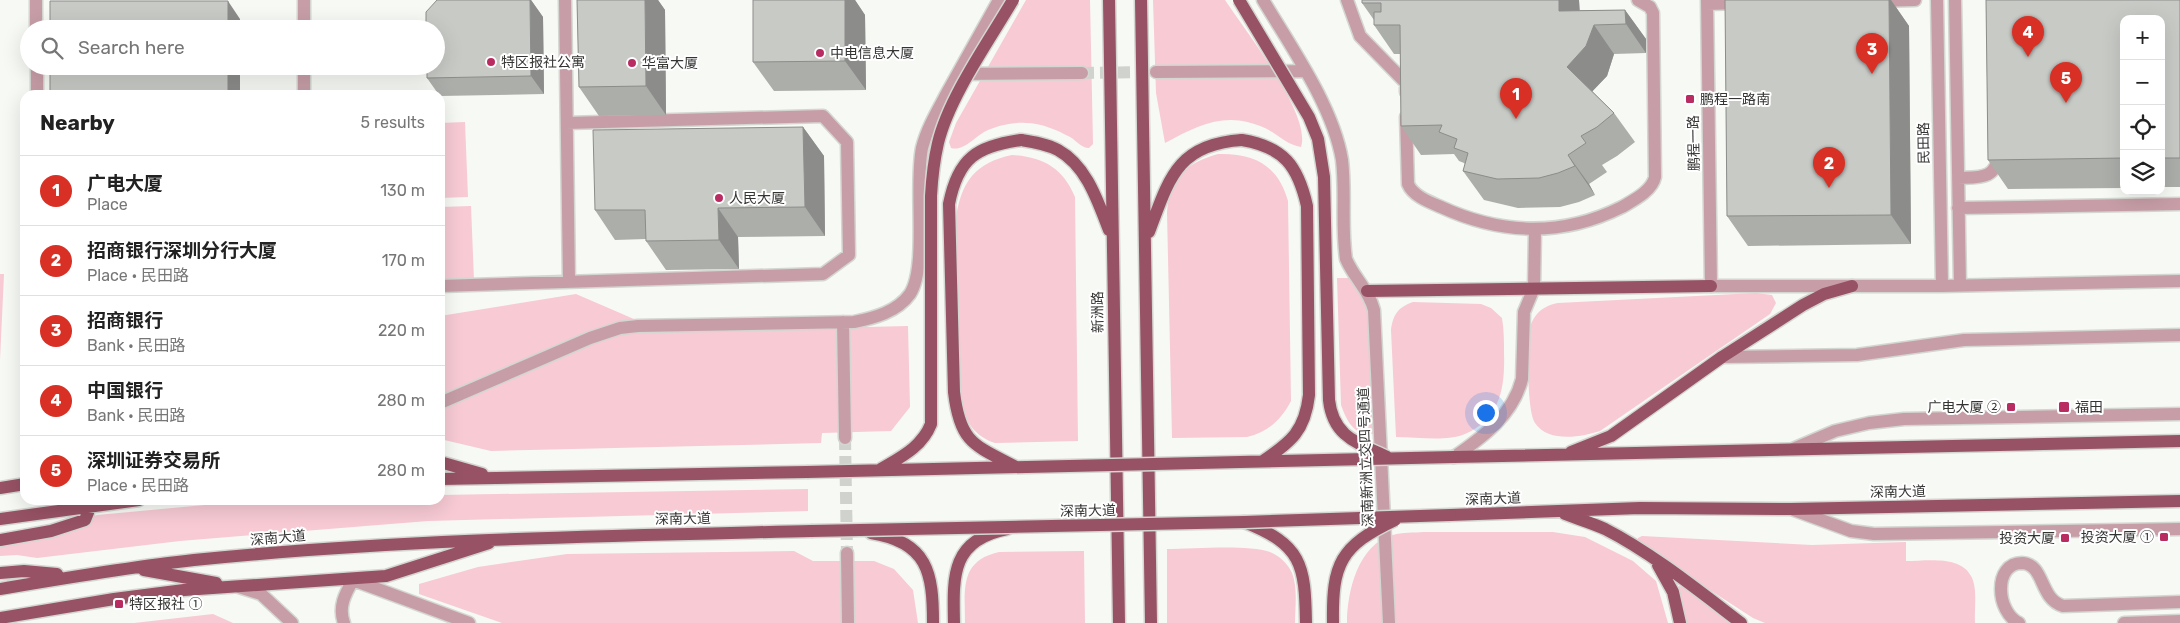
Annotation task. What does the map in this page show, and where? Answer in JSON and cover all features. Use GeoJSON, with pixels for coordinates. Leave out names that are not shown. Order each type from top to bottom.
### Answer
{"type":"FeatureCollection","features":[{"type":"Feature","properties":{"kind":"main road"},"geometry":{"type":"LineString","coordinates":[[878,470],[914,448],[926,436],[931,424],[931,196],[933,167],[942,130],[955,100],[1013,0]]}},
{"type":"Feature","properties":{"kind":"main road","name":"新洲路"},"geometry":{"type":"LineString","coordinates":[[1108,0],[1119,623]]}},
{"type":"Feature","properties":{"kind":"main road"},"geometry":{"type":"LineString","coordinates":[[1141,0],[1151,623]]}},
{"type":"Feature","properties":{"kind":"main road"},"geometry":{"type":"LineString","coordinates":[[1239,0],[1309,117],[1320,150],[1324,177],[1329,400],[1333,418],[1344,436],[1390,458]]}},
{"type":"Feature","properties":{"kind":"main road"},"geometry":{"type":"LineString","coordinates":[[1018,468],[973,444],[966,436],[959,422],[954,392],[949,222],[949,204],[958,172],[969,158],[985,148],[1001,143],[1021,140],[1041,143],[1059,150],[1076,165],[1095,195],[1112,240]]}},
{"type":"Feature","properties":{"kind":"main road"},"geometry":{"type":"LineString","coordinates":[[1146,238],[1167,184],[1179,166],[1194,153],[1220,141],[1242,140],[1261,143],[1278,152],[1291,166],[1302,183],[1307,206],[1309,395],[1307,413],[1300,429],[1286,445],[1263,461]]}},
{"type":"Feature","properties":{"kind":"main road"},"geometry":{"type":"LineString","coordinates":[[1367,291],[1712,286]]}},
{"type":"Feature","properties":{"kind":"main road"},"geometry":{"type":"LineString","coordinates":[[1562,455],[1610,436],[1722,357],[1802,305],[1824,294],[1852,286]]}},
{"type":"Feature","properties":{"kind":"main road"},"geometry":{"type":"LineString","coordinates":[[445,479],[1018,468],[2180,441]]}},
{"type":"Feature","properties":{"kind":"main road"},"geometry":{"type":"LineString","coordinates":[[445,463],[491,477]]}},
{"type":"Feature","properties":{"kind":"main road"},"geometry":{"type":"LineString","coordinates":[[0,488],[20,485]]}},
{"type":"Feature","properties":{"kind":"main road","name":"深南大道"},"geometry":{"type":"LineString","coordinates":[[0,589],[70,576],[272,553],[511,538],[1244,522],[1640,508],[1791,509],[2180,501]]}},
{"type":"Feature","properties":{"kind":"main road"},"geometry":{"type":"LineString","coordinates":[[0,519],[99,505]]}},
{"type":"Feature","properties":{"kind":"main road"},"geometry":{"type":"LineString","coordinates":[[0,540],[51,532],[85,520],[91,506]]}},
{"type":"Feature","properties":{"kind":"main road"},"geometry":{"type":"LineString","coordinates":[[1558,512],[1603,529],[1656,561],[1741,623]]}},
{"type":"Feature","properties":{"kind":"main road"},"geometry":{"type":"LineString","coordinates":[[1333,623],[1333,584],[1341,561],[1358,542],[1380,527],[1401,517]]}},
{"type":"Feature","properties":{"kind":"main road"},"geometry":{"type":"LineString","coordinates":[[1244,522],[1270,534],[1289,547],[1296,556],[1304,580],[1306,623]]}},
{"type":"Feature","properties":{"kind":"main road"},"geometry":{"type":"LineString","coordinates":[[954,623],[954,579],[962,557],[981,538],[998,531],[1017,527]]}},
{"type":"Feature","properties":{"kind":"main road"},"geometry":{"type":"LineString","coordinates":[[858,530],[893,539],[908,547],[920,558],[930,576],[933,623]]}},
{"type":"Feature","properties":{"kind":"main road"},"geometry":{"type":"LineString","coordinates":[[0,618],[114,599],[232,586],[353,580],[386,576],[511,538]]}},
{"type":"Feature","properties":{"kind":"main road"},"geometry":{"type":"LineString","coordinates":[[1656,561],[1673,592],[1680,623]]}},
{"type":"Feature","properties":{"kind":"main road"},"geometry":{"type":"LineString","coordinates":[[132,568],[232,586]]}},
{"type":"Feature","properties":{"kind":"main road"},"geometry":{"type":"LineString","coordinates":[[0,573],[24,571],[70,576]]}},
{"type":"Feature","properties":{"kind":"street"},"geometry":{"type":"LineString","coordinates":[[36,0],[36,20]]}},
{"type":"Feature","properties":{"kind":"street"},"geometry":{"type":"LineString","coordinates":[[304,0],[304,20]]}},
{"type":"Feature","properties":{"kind":"street"},"geometry":{"type":"LineString","coordinates":[[565,0],[569,282]]}},
{"type":"Feature","properties":{"kind":"street"},"geometry":{"type":"LineString","coordinates":[[445,401],[590,338],[620,328],[865,320],[886,313],[903,302],[914,284],[918,263],[918,180],[923,147],[931,124],[999,0]]}},
{"type":"Feature","properties":{"kind":"street"},"geometry":{"type":"LineString","coordinates":[[1263,0],[1306,71],[1331,122],[1337,141],[1343,176],[1346,259],[1350,270],[1367,291]]}},
{"type":"Feature","properties":{"kind":"street"},"geometry":{"type":"LineString","coordinates":[[1347,0],[1360,36],[1406,82],[1408,184],[1411,192],[1464,218],[1503,227],[1536,230],[1567,227],[1602,217],[1635,200],[1654,183],[1653,13],[1650,7],[1638,0]]}},
{"type":"Feature","properties":{"kind":"street"},"geometry":{"type":"LineString","coordinates":[[1866,1],[1915,0]]}},
{"type":"Feature","properties":{"kind":"street","name":"民田路"},"geometry":{"type":"LineString","coordinates":[[1936,0],[1942,286]]}},
{"type":"Feature","properties":{"kind":"street"},"geometry":{"type":"LineString","coordinates":[[1955,0],[1960,285]]}},
{"type":"Feature","properties":{"kind":"street"},"geometry":{"type":"LineString","coordinates":[[1707,2],[1757,3]]}},
{"type":"Feature","properties":{"kind":"street","name":"鹏程一路"},"geometry":{"type":"LineString","coordinates":[[1707,2],[1712,286]]}},
{"type":"Feature","properties":{"kind":"street"},"geometry":{"type":"LineString","coordinates":[[1156,72],[1306,71]]}},
{"type":"Feature","properties":{"kind":"street"},"geometry":{"type":"LineString","coordinates":[[957,74],[1082,74]]}},
{"type":"Feature","properties":{"kind":"street"},"geometry":{"type":"LineString","coordinates":[[37,75],[37,90]]}},
{"type":"Feature","properties":{"kind":"street"},"geometry":{"type":"LineString","coordinates":[[304,75],[304,90]]}},
{"type":"Feature","properties":{"kind":"street"},"geometry":{"type":"LineString","coordinates":[[445,286],[823,274],[849,255],[847,142],[823,116],[567,123]]}},
{"type":"Feature","properties":{"kind":"street"},"geometry":{"type":"LineString","coordinates":[[1958,178],[1982,176],[1992,172],[1997,162],[1998,146]]}},
{"type":"Feature","properties":{"kind":"street"},"geometry":{"type":"LineString","coordinates":[[1958,208],[2180,204]]}},
{"type":"Feature","properties":{"kind":"street"},"geometry":{"type":"LineString","coordinates":[[1454,457],[1484,436],[1502,418],[1520,388],[1522,379],[1524,312],[1534,288],[1536,230]]}},
{"type":"Feature","properties":{"kind":"street"},"geometry":{"type":"LineString","coordinates":[[1712,286],[1942,286],[2180,281]]}},
{"type":"Feature","properties":{"kind":"street","name":"深南新洲立交四号通道"},"geometry":{"type":"LineString","coordinates":[[1367,291],[1371,298],[1376,323],[1389,623]]}},
{"type":"Feature","properties":{"kind":"street"},"geometry":{"type":"LineString","coordinates":[[843,322],[845,438]]}},
{"type":"Feature","properties":{"kind":"street"},"geometry":{"type":"LineString","coordinates":[[1722,357],[1857,356],[1964,340],[2180,335]]}},
{"type":"Feature","properties":{"kind":"street"},"geometry":{"type":"LineString","coordinates":[[1793,449],[1835,431],[1869,423],[1904,419],[2180,414]]}},
{"type":"Feature","properties":{"kind":"street"},"geometry":{"type":"LineString","coordinates":[[1791,509],[1851,531],[1874,534],[2180,529]]}},
{"type":"Feature","properties":{"kind":"street"},"geometry":{"type":"LineString","coordinates":[[847,553],[848,623]]}},
{"type":"Feature","properties":{"kind":"street"},"geometry":{"type":"LineString","coordinates":[[2019,623],[2005,611],[2002,599],[2003,575],[2011,566],[2017,564],[2032,566],[2048,596],[2056,604],[2063,606],[2180,602]]}},
{"type":"Feature","properties":{"kind":"street"},"geometry":{"type":"LineString","coordinates":[[344,623],[341,611],[342,602],[353,580],[469,623]]}},
{"type":"Feature","properties":{"kind":"street"},"geometry":{"type":"LineString","coordinates":[[232,586],[261,594],[292,623]]}},
{"type":"Feature","properties":{"kind":"street"},"geometry":{"type":"LineString","coordinates":[[2124,623],[2180,621]]}},
{"type":"Feature","properties":{"kind":"shaded area"},"geometry":{"type":"Polygon","coordinates":[[[1026,0],[1090,0],[1093,144],[1086,148],[1054,129],[1032,123],[1021,123],[992,128],[983,132],[961,148],[951,148],[949,142],[956,123],[1026,0]]]}},
{"type":"Feature","properties":{"kind":"shaded area"},"geometry":{"type":"Polygon","coordinates":[[[1153,0],[1225,0],[1287,94],[1302,133],[1301,147],[1283,140],[1267,129],[1240,120],[1227,120],[1202,125],[1165,143],[1156,93],[1153,0]]]}},
{"type":"Feature","properties":{"kind":"shaded area"},"geometry":{"type":"Polygon","coordinates":[[[465,122],[468,197],[445,198],[445,123],[465,122]]]}},
{"type":"Feature","properties":{"kind":"shaded area"},"geometry":{"type":"Polygon","coordinates":[[[1218,154],[1243,156],[1263,164],[1278,178],[1288,201],[1291,401],[1283,414],[1273,424],[1255,435],[1247,437],[1172,438],[1167,212],[1172,190],[1182,174],[1197,162],[1218,154]]]}},
{"type":"Feature","properties":{"kind":"shaded area"},"geometry":{"type":"Polygon","coordinates":[[[1012,155],[1033,158],[1051,166],[1064,178],[1075,197],[1078,441],[995,443],[977,433],[966,418],[961,404],[956,217],[962,193],[972,176],[988,163],[1012,155]]]}},
{"type":"Feature","properties":{"kind":"shaded area"},"geometry":{"type":"Polygon","coordinates":[[[471,206],[474,280],[445,281],[445,207],[471,206]]]}},
{"type":"Feature","properties":{"kind":"shaded area"},"geometry":{"type":"Polygon","coordinates":[[[0,274],[4,274],[0,360],[0,274]]]}},
{"type":"Feature","properties":{"kind":"shaded area"},"geometry":{"type":"Polygon","coordinates":[[[1337,278],[1349,278],[1356,282],[1367,298],[1371,328],[1373,434],[1360,432],[1352,426],[1341,405],[1337,278]]]}},
{"type":"Feature","properties":{"kind":"shaded area"},"geometry":{"type":"Polygon","coordinates":[[[1756,293],[1772,295],[1776,303],[1770,314],[1600,431],[1584,435],[1557,436],[1548,434],[1535,423],[1529,395],[1528,338],[1533,320],[1545,307],[1558,303],[1756,293]]]}},
{"type":"Feature","properties":{"kind":"shaded area"},"geometry":{"type":"Polygon","coordinates":[[[576,294],[664,332],[908,326],[910,407],[891,431],[822,433],[821,443],[491,451],[445,440],[445,315],[576,294]]]}},
{"type":"Feature","properties":{"kind":"shaded area"},"geometry":{"type":"Polygon","coordinates":[[[1413,302],[1481,304],[1491,308],[1502,318],[1504,365],[1502,389],[1493,410],[1486,420],[1477,428],[1465,434],[1449,438],[1396,437],[1391,330],[1397,312],[1413,302]]]}},
{"type":"Feature","properties":{"kind":"shaded area"},"geometry":{"type":"Polygon","coordinates":[[[808,489],[808,511],[428,521],[180,541],[37,558],[17,555],[0,556],[0,539],[97,515],[205,505],[445,505],[445,495],[808,489]]]}},
{"type":"Feature","properties":{"kind":"shaded area"},"geometry":{"type":"Polygon","coordinates":[[[1424,532],[1553,532],[1585,537],[1633,561],[1656,581],[1668,623],[1347,623],[1352,584],[1363,559],[1371,548],[1381,540],[1393,535],[1424,532]]]}},
{"type":"Feature","properties":{"kind":"shaded area"},"geometry":{"type":"Polygon","coordinates":[[[1642,536],[1812,545],[1906,542],[1906,561],[1932,560],[1951,562],[1966,569],[1971,576],[1974,587],[1975,623],[1765,623],[1753,618],[1642,546],[1637,542],[1638,538],[1642,536]]]}},
{"type":"Feature","properties":{"kind":"shaded area"},"geometry":{"type":"Polygon","coordinates":[[[1248,548],[1274,554],[1288,566],[1294,579],[1296,592],[1295,623],[1167,623],[1167,549],[1248,548]]]}},
{"type":"Feature","properties":{"kind":"shaded area"},"geometry":{"type":"Polygon","coordinates":[[[794,551],[813,561],[874,561],[894,569],[913,590],[918,623],[502,623],[419,594],[419,584],[478,567],[567,554],[794,551]]]}},
{"type":"Feature","properties":{"kind":"shaded area"},"geometry":{"type":"Polygon","coordinates":[[[1084,551],[1085,623],[965,623],[965,588],[967,578],[977,562],[986,556],[999,552],[1084,551]]]}},
{"type":"Feature","properties":{"kind":"shaded area"},"geometry":{"type":"Polygon","coordinates":[[[1679,586],[1735,623],[1687,623],[1676,590],[1679,586]]]}},
{"type":"Feature","properties":{"kind":"shaded area"},"geometry":{"type":"Polygon","coordinates":[[[213,614],[233,623],[134,623],[213,614]]]}},
{"type":"Feature","properties":{"kind":"building","name":"特区报社公寓"},"geometry":{"type":"Polygon","coordinates":[[[437,0],[530,0],[531,76],[427,78],[427,75],[445,75],[445,20],[426,20],[426,12],[437,0]]]}},
{"type":"Feature","properties":{"kind":"building"},"geometry":{"type":"Polygon","coordinates":[[[577,0],[645,0],[646,86],[579,87],[577,0]]]}},
{"type":"Feature","properties":{"kind":"building"},"geometry":{"type":"Polygon","coordinates":[[[753,0],[845,0],[845,61],[753,62],[753,0]]]}},
{"type":"Feature","properties":{"kind":"building"},"geometry":{"type":"Polygon","coordinates":[[[1362,0],[1559,0],[1559,11],[1625,10],[1626,24],[1594,25],[1586,46],[1567,67],[1614,113],[1597,127],[1581,136],[1586,143],[1568,155],[1575,166],[1558,173],[1539,178],[1497,179],[1463,171],[1468,153],[1454,148],[1457,139],[1439,132],[1442,125],[1401,126],[1400,25],[1374,25],[1374,12],[1381,12],[1381,3],[1362,3],[1362,0]]]}},
{"type":"Feature","properties":{"kind":"building"},"geometry":{"type":"Polygon","coordinates":[[[1725,0],[1889,0],[1891,215],[1727,216],[1725,0]]]}},
{"type":"Feature","properties":{"kind":"building"},"geometry":{"type":"Polygon","coordinates":[[[1986,0],[2180,0],[2180,158],[2165,158],[2165,15],[2120,15],[2120,158],[1988,160],[1986,0]]]}},
{"type":"Feature","properties":{"kind":"building"},"geometry":{"type":"Polygon","coordinates":[[[50,1],[228,1],[228,20],[50,20],[50,1]]]}},
{"type":"Feature","properties":{"kind":"building"},"geometry":{"type":"Polygon","coordinates":[[[50,75],[228,75],[228,90],[50,90],[50,75]]]}},
{"type":"Feature","properties":{"kind":"building","name":"人民大厦"},"geometry":{"type":"Polygon","coordinates":[[[803,127],[805,207],[718,208],[719,240],[646,241],[645,210],[595,210],[593,130],[803,127]]]}},
{"type":"Feature","properties":{"kind":"tunnel"},"geometry":{"type":"LineString","coordinates":[[1082,73],[1156,72]]}},
{"type":"Feature","properties":{"kind":"tunnel"},"geometry":{"type":"LineString","coordinates":[[845,438],[847,553]]}},
{"type":"Feature","properties":{"kind":"place","name":"中电信息大厦"},"geometry":{"type":"Point","coordinates":[820,53]}},
{"type":"Feature","properties":{"kind":"place","name":"中国银行"},"geometry":{"type":"Point","coordinates":[2028,57]}},
{"type":"Feature","properties":{"kind":"place","name":"特区报社公寓"},"geometry":{"type":"Point","coordinates":[491,62]}},
{"type":"Feature","properties":{"kind":"place","name":"华富大厦"},"geometry":{"type":"Point","coordinates":[632,63]}},
{"type":"Feature","properties":{"kind":"place","name":"招商银行"},"geometry":{"type":"Point","coordinates":[1872,74]}},
{"type":"Feature","properties":{"kind":"place","name":"鹏程一路南"},"geometry":{"type":"Point","coordinates":[1690,99]}},
{"type":"Feature","properties":{"kind":"place","name":"深圳证券交易所"},"geometry":{"type":"Point","coordinates":[2066,103]}},
{"type":"Feature","properties":{"kind":"place","name":"广电大厦"},"geometry":{"type":"Point","coordinates":[1516,119]}},
{"type":"Feature","properties":{"kind":"place","name":"招商银行深圳分行大厦"},"geometry":{"type":"Point","coordinates":[1829,188]}},
{"type":"Feature","properties":{"kind":"place","name":"人民大厦"},"geometry":{"type":"Point","coordinates":[719,198]}},
{"type":"Feature","properties":{"kind":"place","name":"广电大厦 ②"},"geometry":{"type":"Point","coordinates":[2011,407]}},
{"type":"Feature","properties":{"kind":"place","name":"福田"},"geometry":{"type":"Point","coordinates":[2064,407]}},
{"type":"Feature","properties":{"kind":"place","name":"投资大厦 ①"},"geometry":{"type":"Point","coordinates":[2164,537]}},
{"type":"Feature","properties":{"kind":"place","name":"投资大厦"},"geometry":{"type":"Point","coordinates":[2065,538]}},
{"type":"Feature","properties":{"kind":"place","name":"特区报社 ①"},"geometry":{"type":"Point","coordinates":[119,604]}}]}
